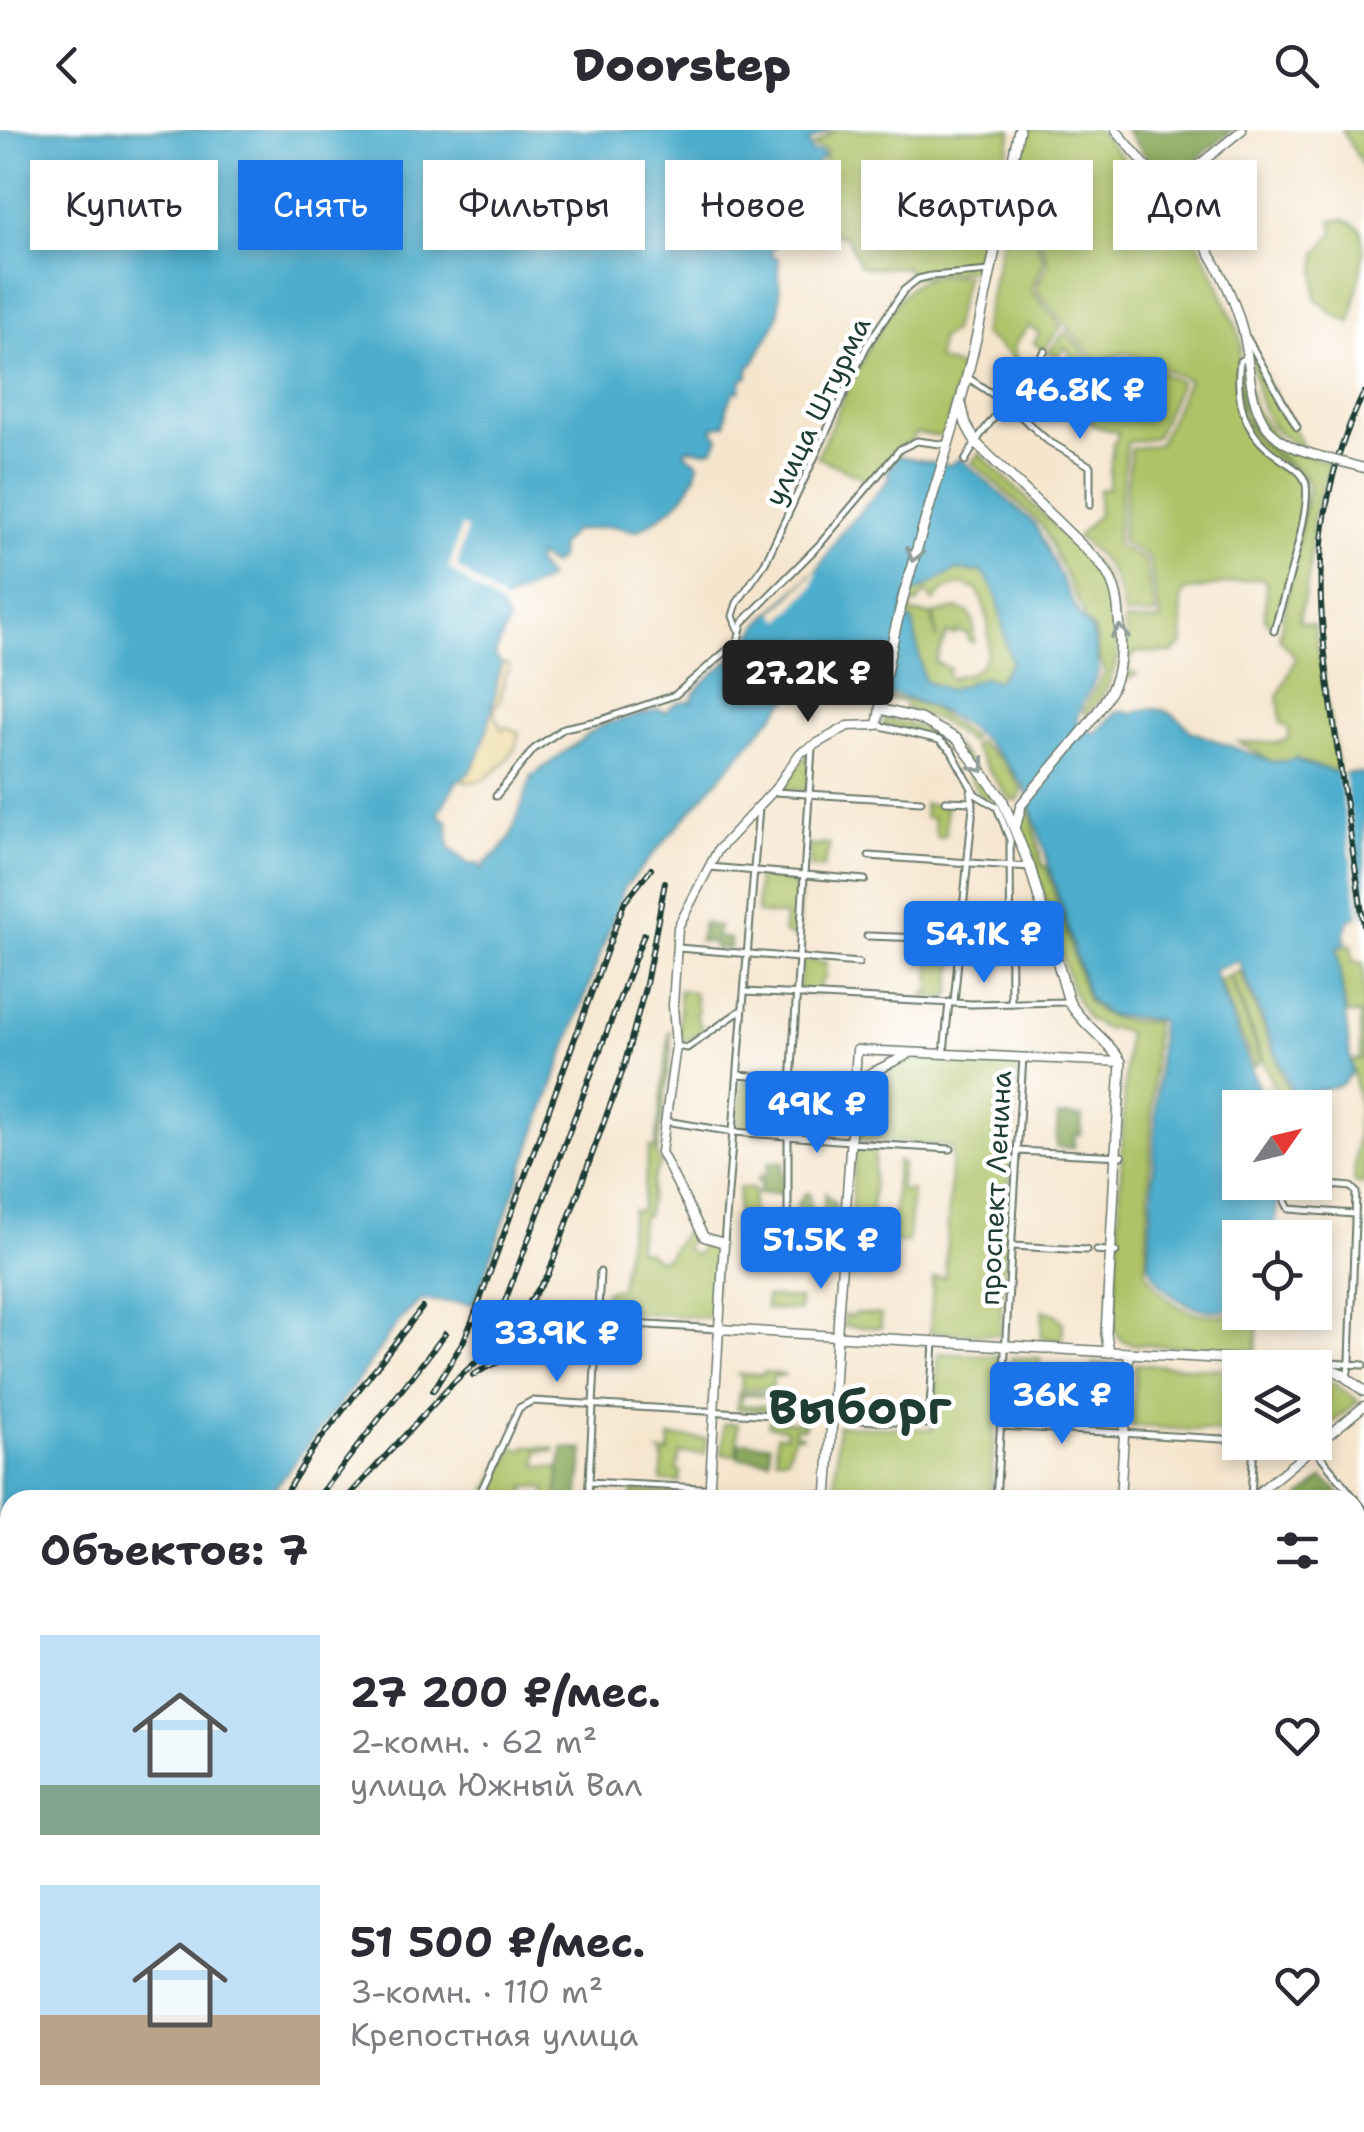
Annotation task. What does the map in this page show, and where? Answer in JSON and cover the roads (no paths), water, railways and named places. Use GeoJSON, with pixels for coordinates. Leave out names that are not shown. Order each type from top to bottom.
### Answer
{"type":"FeatureCollection","features":[{"type":"Feature","properties":{"kind":"main road"},"geometry":{"type":"LineString","coordinates":[[1019,130],[961,402],[911,563],[880,709],[920,719],[957,739],[1006,805],[1030,867],[1069,1002],[1121,1062],[1122,1106],[1106,1334],[1109,1352]]}},
{"type":"Feature","properties":{"kind":"main road"},"geometry":{"type":"LineString","coordinates":[[961,402],[976,444],[1099,562],[1118,600],[1120,658],[1110,692],[1023,802],[1016,827]]}},
{"type":"Feature","properties":{"kind":"main road"},"geometry":{"type":"LineString","coordinates":[[948,444],[960,438],[976,444]]}},
{"type":"Feature","properties":{"kind":"main road"},"geometry":{"type":"LineString","coordinates":[[1006,805],[1023,802]]}},
{"type":"Feature","properties":{"kind":"main road"},"geometry":{"type":"LineString","coordinates":[[828,1490],[837,1336],[1222,1361]]}},
{"type":"Feature","properties":{"kind":"main road"},"geometry":{"type":"LineString","coordinates":[[1332,1370],[1364,1391]]}},
{"type":"Feature","properties":{"kind":"street"},"geometry":{"type":"LineString","coordinates":[[1116,130],[1140,160]]}},
{"type":"Feature","properties":{"kind":"street"},"geometry":{"type":"LineString","coordinates":[[1205,160],[1242,130]]}},
{"type":"Feature","properties":{"kind":"street"},"geometry":{"type":"LineString","coordinates":[[1207,250],[1243,331],[1297,426]]}},
{"type":"Feature","properties":{"kind":"street","name":"улица Штурма"},"geometry":{"type":"LineString","coordinates":[[739,632],[733,616],[738,603],[765,563],[866,347],[904,290],[918,279],[931,276],[991,270]]}},
{"type":"Feature","properties":{"kind":"street"},"geometry":{"type":"LineString","coordinates":[[1243,331],[1256,408],[1268,428],[1290,446],[1364,468]]}},
{"type":"Feature","properties":{"kind":"street"},"geometry":{"type":"LineString","coordinates":[[965,462],[1046,351]]}},
{"type":"Feature","properties":{"kind":"street"},"geometry":{"type":"LineString","coordinates":[[1247,358],[1240,361],[1238,377],[1244,416],[1262,445],[1299,472],[1307,487],[1288,587],[1274,631]]}},
{"type":"Feature","properties":{"kind":"street"},"geometry":{"type":"LineString","coordinates":[[967,377],[1007,404],[1048,441],[1090,466],[1090,504]]}},
{"type":"Feature","properties":{"kind":"street"},"geometry":{"type":"LineString","coordinates":[[496,796],[534,748],[569,726],[601,720],[675,695],[738,641],[742,623],[820,544],[900,449],[917,441],[948,444]]}},
{"type":"Feature","properties":{"kind":"street"},"geometry":{"type":"LineString","coordinates":[[877,725],[880,709]]}},
{"type":"Feature","properties":{"kind":"street"},"geometry":{"type":"LineString","coordinates":[[724,1243],[704,1238],[661,1152],[676,1046],[678,927],[723,842],[772,792],[800,754],[851,725],[877,725],[939,740],[961,766],[970,787],[974,802],[944,1053]]}},
{"type":"Feature","properties":{"kind":"street"},"geometry":{"type":"LineString","coordinates":[[788,1234],[789,1136],[812,745]]}},
{"type":"Feature","properties":{"kind":"street"},"geometry":{"type":"LineString","coordinates":[[970,787],[978,798],[994,803],[1010,838],[1012,1004]]}},
{"type":"Feature","properties":{"kind":"street"},"geometry":{"type":"LineString","coordinates":[[772,792],[921,801]]}},
{"type":"Feature","properties":{"kind":"street"},"geometry":{"type":"LineString","coordinates":[[946,801],[1006,805]]}},
{"type":"Feature","properties":{"kind":"street"},"geometry":{"type":"LineString","coordinates":[[710,1489],[724,1243],[760,804]]}},
{"type":"Feature","properties":{"kind":"street"},"geometry":{"type":"LineString","coordinates":[[869,856],[1030,867]]}},
{"type":"Feature","properties":{"kind":"street"},"geometry":{"type":"LineString","coordinates":[[708,867],[865,880]]}},
{"type":"Feature","properties":{"kind":"street"},"geometry":{"type":"LineString","coordinates":[[867,936],[1011,941]]}},
{"type":"Feature","properties":{"kind":"street"},"geometry":{"type":"LineString","coordinates":[[676,948],[859,962]]}},
{"type":"Feature","properties":{"kind":"street"},"geometry":{"type":"LineString","coordinates":[[745,992],[1012,1004],[1069,1002]]}},
{"type":"Feature","properties":{"kind":"street"},"geometry":{"type":"LineString","coordinates":[[676,1046],[687,1048],[743,1009]]}},
{"type":"Feature","properties":{"kind":"street"},"geometry":{"type":"LineString","coordinates":[[596,1322],[837,1336],[857,1050],[1121,1062]]}},
{"type":"Feature","properties":{"kind":"street"},"geometry":{"type":"LineString","coordinates":[[738,1075],[855,1082],[913,1052]]}},
{"type":"Feature","properties":{"kind":"street","name":"проспект Ленина"},"geometry":{"type":"LineString","coordinates":[[997,1490],[1023,1057]]}},
{"type":"Feature","properties":{"kind":"street"},"geometry":{"type":"LineString","coordinates":[[666,1121],[734,1132],[951,1150]]}},
{"type":"Feature","properties":{"kind":"street"},"geometry":{"type":"LineString","coordinates":[[1018,1151],[1119,1156]]}},
{"type":"Feature","properties":{"kind":"street"},"geometry":{"type":"LineString","coordinates":[[1332,1185],[1351,1186],[1356,1192],[1347,1377]]}},
{"type":"Feature","properties":{"kind":"street"},"geometry":{"type":"LineString","coordinates":[[1285,1200],[1289,1209],[1354,1214]]}},
{"type":"Feature","properties":{"kind":"street"},"geometry":{"type":"LineString","coordinates":[[1012,1246],[1086,1250]]}},
{"type":"Feature","properties":{"kind":"street"},"geometry":{"type":"LineString","coordinates":[[1096,1250],[1114,1251]]}},
{"type":"Feature","properties":{"kind":"street"},"geometry":{"type":"LineString","coordinates":[[589,1490],[600,1272]]}},
{"type":"Feature","properties":{"kind":"street"},"geometry":{"type":"LineString","coordinates":[[481,1490],[514,1417],[525,1403],[930,1424],[934,1342]]}},
{"type":"Feature","properties":{"kind":"street"},"geometry":{"type":"LineString","coordinates":[[1121,1490],[1130,1353]]}},
{"type":"Feature","properties":{"kind":"street"},"geometry":{"type":"LineString","coordinates":[[1332,1363],[1364,1365]]}},
{"type":"Feature","properties":{"kind":"street"},"geometry":{"type":"LineString","coordinates":[[1332,1431],[1364,1406]]}},
{"type":"Feature","properties":{"kind":"street"},"geometry":{"type":"LineString","coordinates":[[1001,1426],[1222,1439]]}},
{"type":"Feature","properties":{"kind":"street"},"geometry":{"type":"LineString","coordinates":[[1254,1460],[1254,1490]]}},
{"type":"Feature","properties":{"kind":"street"},"geometry":{"type":"LineString","coordinates":[[1260,1490],[1297,1460]]}},
{"type":"Feature","properties":{"kind":"street"},"geometry":{"type":"LineString","coordinates":[[1326,1460],[1349,1490]]}},
{"type":"Feature","properties":{"kind":"street"},"geometry":{"type":"LineString","coordinates":[[589,1482],[723,1490]]}},
{"type":"Feature","properties":{"kind":"water"},"geometry":{"type":"Polygon","coordinates":[[[0,130],[829,130],[808,142],[812,152],[823,152],[820,160],[665,160],[665,250],[772,250],[770,253],[779,259],[778,317],[749,367],[748,376],[742,379],[740,391],[734,392],[727,407],[726,424],[712,428],[719,438],[714,448],[687,448],[684,452],[699,463],[684,495],[637,531],[611,526],[573,531],[560,546],[559,559],[552,565],[537,556],[536,563],[548,579],[500,607],[508,623],[495,656],[501,663],[482,748],[438,814],[448,822],[449,847],[468,864],[478,864],[483,870],[511,836],[532,776],[600,726],[658,709],[665,712],[676,703],[693,702],[692,697],[702,684],[743,648],[761,622],[818,569],[841,533],[890,478],[887,473],[897,456],[950,465],[960,458],[1035,524],[1081,619],[1091,629],[1099,669],[1077,721],[1092,733],[1115,713],[1164,710],[1190,731],[1273,762],[1297,757],[1299,762],[1339,773],[1364,773],[1364,915],[1350,919],[1344,935],[1346,945],[1337,947],[1352,1071],[1343,1084],[1320,1090],[1291,1090],[1239,961],[1213,970],[1259,1090],[1222,1090],[1222,1200],[1277,1200],[1276,1220],[1222,1220],[1222,1310],[1199,1308],[1174,1297],[1155,1277],[1149,1264],[1160,1020],[1107,1015],[1089,999],[1025,787],[979,737],[924,704],[879,691],[874,695],[844,689],[794,692],[624,888],[474,1304],[421,1300],[399,1321],[273,1490],[0,1490],[0,130]],[[957,570],[908,593],[903,614],[913,622],[924,681],[949,690],[984,677],[997,681],[1012,661],[995,592],[982,572],[957,570]]]}},
{"type":"Feature","properties":{"kind":"railway"},"geometry":{"type":"LineString","coordinates":[[1364,393],[1331,483],[1321,570],[1325,658],[1364,926]]}},
{"type":"Feature","properties":{"kind":"railway"},"geometry":{"type":"LineString","coordinates":[[433,1391],[473,1319],[624,903],[651,869]]}},
{"type":"Feature","properties":{"kind":"railway"},"geometry":{"type":"LineString","coordinates":[[354,1490],[455,1381],[510,1331],[548,1275],[623,1070],[646,984],[665,882]]}},
{"type":"Feature","properties":{"kind":"railway"},"geometry":{"type":"LineString","coordinates":[[499,1317],[644,934]]}},
{"type":"Feature","properties":{"kind":"railway"},"geometry":{"type":"LineString","coordinates":[[287,1490],[313,1449],[422,1308]]}},
{"type":"Feature","properties":{"kind":"railway"},"geometry":{"type":"LineString","coordinates":[[324,1490],[445,1334]]}},
{"type":"Feature","properties":{"kind":"railway"},"geometry":{"type":"LineString","coordinates":[[473,1375],[527,1352],[586,1348]]}},
{"type":"Feature","properties":{"kind":"district","name":"Выборг"},"geometry":{"type":"Point","coordinates":[860,1407]}}]}
